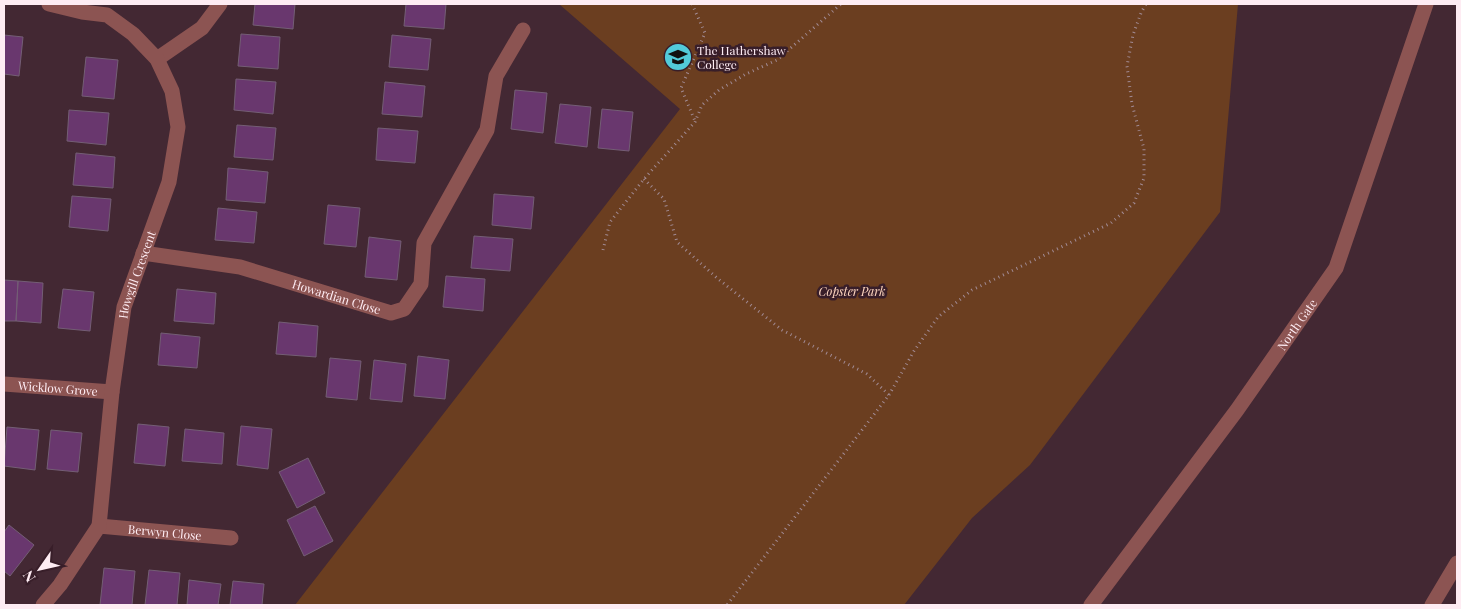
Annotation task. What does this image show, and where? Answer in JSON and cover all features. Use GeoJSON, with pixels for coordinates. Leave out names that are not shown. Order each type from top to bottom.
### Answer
{"type":"FeatureCollection","features":[{"type":"Feature","properties":{"kind":"street","name":"Howgill Crescent"},"geometry":{"type":"LineString","coordinates":[[44,605],[99,526],[112,392],[124,307],[169,182],[178,127],[172,91],[157,59],[133,34],[107,15],[82,12],[49,4]]}},
{"type":"Feature","properties":{"kind":"street"},"geometry":{"type":"LineString","coordinates":[[157,59],[202,28],[220,4]]}},
{"type":"Feature","properties":{"kind":"street","name":"North Gate"},"geometry":{"type":"LineString","coordinates":[[1091,605],[1237,410],[1336,268],[1426,4]]}},
{"type":"Feature","properties":{"kind":"street","name":"Howardian Close"},"geometry":{"type":"LineString","coordinates":[[143,253],[240,267],[391,313],[404,309],[421,284],[424,243],[487,130],[496,76],[523,30]]}},
{"type":"Feature","properties":{"kind":"street","name":"Wicklow Grove"},"geometry":{"type":"LineString","coordinates":[[4,384],[112,392]]}},
{"type":"Feature","properties":{"kind":"street","name":"Berwyn Close"},"geometry":{"type":"LineString","coordinates":[[99,526],[231,538]]}},
{"type":"Feature","properties":{"kind":"street"},"geometry":{"type":"LineString","coordinates":[[1432,605],[1457,564]]}},
{"type":"Feature","properties":{"kind":"path"},"geometry":{"type":"LineString","coordinates":[[692,4],[705,33],[681,88],[695,122]]}},
{"type":"Feature","properties":{"kind":"path"},"geometry":{"type":"LineString","coordinates":[[603,250],[610,222],[644,179],[695,122],[702,105],[719,90],[746,74],[777,60],[841,4]]}},
{"type":"Feature","properties":{"kind":"path"},"geometry":{"type":"LineString","coordinates":[[727,605],[889,395],[914,351],[938,317],[972,290],[1111,223],[1134,203],[1144,178],[1144,149],[1132,104],[1127,66],[1133,35],[1141,12],[1146,4]]}},
{"type":"Feature","properties":{"kind":"path"},"geometry":{"type":"LineString","coordinates":[[644,179],[664,199],[677,242],[717,278],[782,330],[868,374],[889,395]]}},
{"type":"Feature","properties":{"kind":"green space","name":"Copster Park"},"geometry":{"type":"Polygon","coordinates":[[[559,4],[1238,4],[1220,212],[1030,465],[972,518],[904,605],[295,605],[680,109],[559,4]]]}},
{"type":"Feature","properties":{"kind":"building"},"geometry":{"type":"Polygon","coordinates":[[[255,4],[295,4],[293,29],[253,25],[255,4]]]}},
{"type":"Feature","properties":{"kind":"building"},"geometry":{"type":"Polygon","coordinates":[[[406,4],[446,4],[444,29],[404,26],[406,4]]]}},
{"type":"Feature","properties":{"kind":"building"},"geometry":{"type":"Polygon","coordinates":[[[241,34],[280,37],[278,69],[238,66],[241,34]]]}},
{"type":"Feature","properties":{"kind":"building"},"geometry":{"type":"Polygon","coordinates":[[[4,35],[23,37],[19,76],[4,74],[4,35]]]}},
{"type":"Feature","properties":{"kind":"building"},"geometry":{"type":"Polygon","coordinates":[[[392,35],[431,39],[428,70],[389,67],[392,35]]]}},
{"type":"Feature","properties":{"kind":"building"},"geometry":{"type":"Polygon","coordinates":[[[86,57],[118,60],[114,99],[82,96],[86,57]]]}},
{"type":"Feature","properties":{"kind":"building"},"geometry":{"type":"Polygon","coordinates":[[[236,79],[276,82],[273,114],[234,110],[236,79]]]}},
{"type":"Feature","properties":{"kind":"building"},"geometry":{"type":"Polygon","coordinates":[[[385,82],[425,86],[422,117],[382,114],[385,82]]]}},
{"type":"Feature","properties":{"kind":"building"},"geometry":{"type":"Polygon","coordinates":[[[515,90],[547,93],[543,133],[511,129],[515,90]]]}},
{"type":"Feature","properties":{"kind":"building"},"geometry":{"type":"Polygon","coordinates":[[[560,104],[591,107],[587,147],[555,143],[560,104]]]}},
{"type":"Feature","properties":{"kind":"building"},"geometry":{"type":"Polygon","coordinates":[[[602,109],[633,112],[629,151],[598,148],[602,109]]]}},
{"type":"Feature","properties":{"kind":"building"},"geometry":{"type":"Polygon","coordinates":[[[69,110],[109,113],[106,145],[67,141],[69,110]]]}},
{"type":"Feature","properties":{"kind":"building"},"geometry":{"type":"Polygon","coordinates":[[[237,125],[276,128],[273,160],[234,157],[237,125]]]}},
{"type":"Feature","properties":{"kind":"building"},"geometry":{"type":"Polygon","coordinates":[[[378,128],[418,131],[415,163],[376,160],[378,128]]]}},
{"type":"Feature","properties":{"kind":"building"},"geometry":{"type":"Polygon","coordinates":[[[76,153],[115,157],[113,188],[73,185],[76,153]]]}},
{"type":"Feature","properties":{"kind":"building"},"geometry":{"type":"Polygon","coordinates":[[[228,168],[268,172],[265,203],[226,200],[228,168]]]}},
{"type":"Feature","properties":{"kind":"building"},"geometry":{"type":"Polygon","coordinates":[[[494,194],[534,197],[531,229],[492,225],[494,194]]]}},
{"type":"Feature","properties":{"kind":"building"},"geometry":{"type":"Polygon","coordinates":[[[72,196],[111,199],[108,231],[69,227],[72,196]]]}},
{"type":"Feature","properties":{"kind":"building"},"geometry":{"type":"Polygon","coordinates":[[[328,205],[360,208],[356,247],[324,244],[328,205]]]}},
{"type":"Feature","properties":{"kind":"building"},"geometry":{"type":"Polygon","coordinates":[[[218,208],[257,212],[254,243],[215,240],[218,208]]]}},
{"type":"Feature","properties":{"kind":"building"},"geometry":{"type":"Polygon","coordinates":[[[474,236],[513,239],[510,271],[471,268],[474,236]]]}},
{"type":"Feature","properties":{"kind":"building"},"geometry":{"type":"Polygon","coordinates":[[[369,237],[401,241],[397,280],[365,277],[369,237]]]}},
{"type":"Feature","properties":{"kind":"building"},"geometry":{"type":"Polygon","coordinates":[[[446,276],[485,279],[483,311],[443,307],[446,276]]]}},
{"type":"Feature","properties":{"kind":"building"},"geometry":{"type":"Polygon","coordinates":[[[4,280],[18,281],[16,321],[4,321],[4,280]]]}},
{"type":"Feature","properties":{"kind":"building"},"geometry":{"type":"Polygon","coordinates":[[[18,281],[43,283],[41,323],[16,321],[18,281]]]}},
{"type":"Feature","properties":{"kind":"building"},"geometry":{"type":"Polygon","coordinates":[[[63,289],[94,292],[90,331],[58,328],[63,289]]]}},
{"type":"Feature","properties":{"kind":"building"},"geometry":{"type":"Polygon","coordinates":[[[177,289],[216,293],[214,324],[174,321],[177,289]]]}},
{"type":"Feature","properties":{"kind":"building"},"geometry":{"type":"Polygon","coordinates":[[[279,322],[318,326],[316,357],[276,354],[279,322]]]}},
{"type":"Feature","properties":{"kind":"building"},"geometry":{"type":"Polygon","coordinates":[[[161,333],[200,337],[197,368],[158,365],[161,333]]]}},
{"type":"Feature","properties":{"kind":"building"},"geometry":{"type":"Polygon","coordinates":[[[418,356],[449,360],[445,399],[414,396],[418,356]]]}},
{"type":"Feature","properties":{"kind":"building"},"geometry":{"type":"Polygon","coordinates":[[[330,358],[361,361],[357,400],[326,397],[330,358]]]}},
{"type":"Feature","properties":{"kind":"building"},"geometry":{"type":"Polygon","coordinates":[[[374,360],[406,364],[402,402],[370,399],[374,360]]]}},
{"type":"Feature","properties":{"kind":"building"},"geometry":{"type":"Polygon","coordinates":[[[138,424],[169,427],[165,466],[134,463],[138,424]]]}},
{"type":"Feature","properties":{"kind":"building"},"geometry":{"type":"Polygon","coordinates":[[[241,426],[272,429],[268,469],[237,465],[241,426]]]}},
{"type":"Feature","properties":{"kind":"building"},"geometry":{"type":"Polygon","coordinates":[[[7,427],[39,430],[35,470],[4,466],[7,427]]]}},
{"type":"Feature","properties":{"kind":"building"},"geometry":{"type":"Polygon","coordinates":[[[185,429],[224,433],[222,464],[182,461],[185,429]]]}},
{"type":"Feature","properties":{"kind":"building"},"geometry":{"type":"Polygon","coordinates":[[[51,430],[82,433],[78,472],[47,469],[51,430]]]}},
{"type":"Feature","properties":{"kind":"building"},"geometry":{"type":"Polygon","coordinates":[[[308,458],[325,493],[297,508],[279,472],[308,458]]]}},
{"type":"Feature","properties":{"kind":"building"},"geometry":{"type":"Polygon","coordinates":[[[315,506],[333,541],[304,556],[287,520],[315,506]]]}},
{"type":"Feature","properties":{"kind":"building"},"geometry":{"type":"Polygon","coordinates":[[[9,525],[34,545],[10,576],[4,571],[4,532],[9,525]]]}},
{"type":"Feature","properties":{"kind":"building"},"geometry":{"type":"Polygon","coordinates":[[[104,568],[135,571],[132,605],[100,605],[104,568]]]}},
{"type":"Feature","properties":{"kind":"building"},"geometry":{"type":"Polygon","coordinates":[[[149,570],[180,573],[177,605],[145,605],[149,570]]]}},
{"type":"Feature","properties":{"kind":"building"},"geometry":{"type":"Polygon","coordinates":[[[189,580],[221,584],[218,605],[187,605],[189,580]]]}},
{"type":"Feature","properties":{"kind":"building"},"geometry":{"type":"Polygon","coordinates":[[[233,581],[264,584],[262,605],[230,605],[233,581]]]}},
{"type":"Feature","properties":{"kind":"place","name":"The Hathershaw College"},"geometry":{"type":"Point","coordinates":[678,57]}}]}
